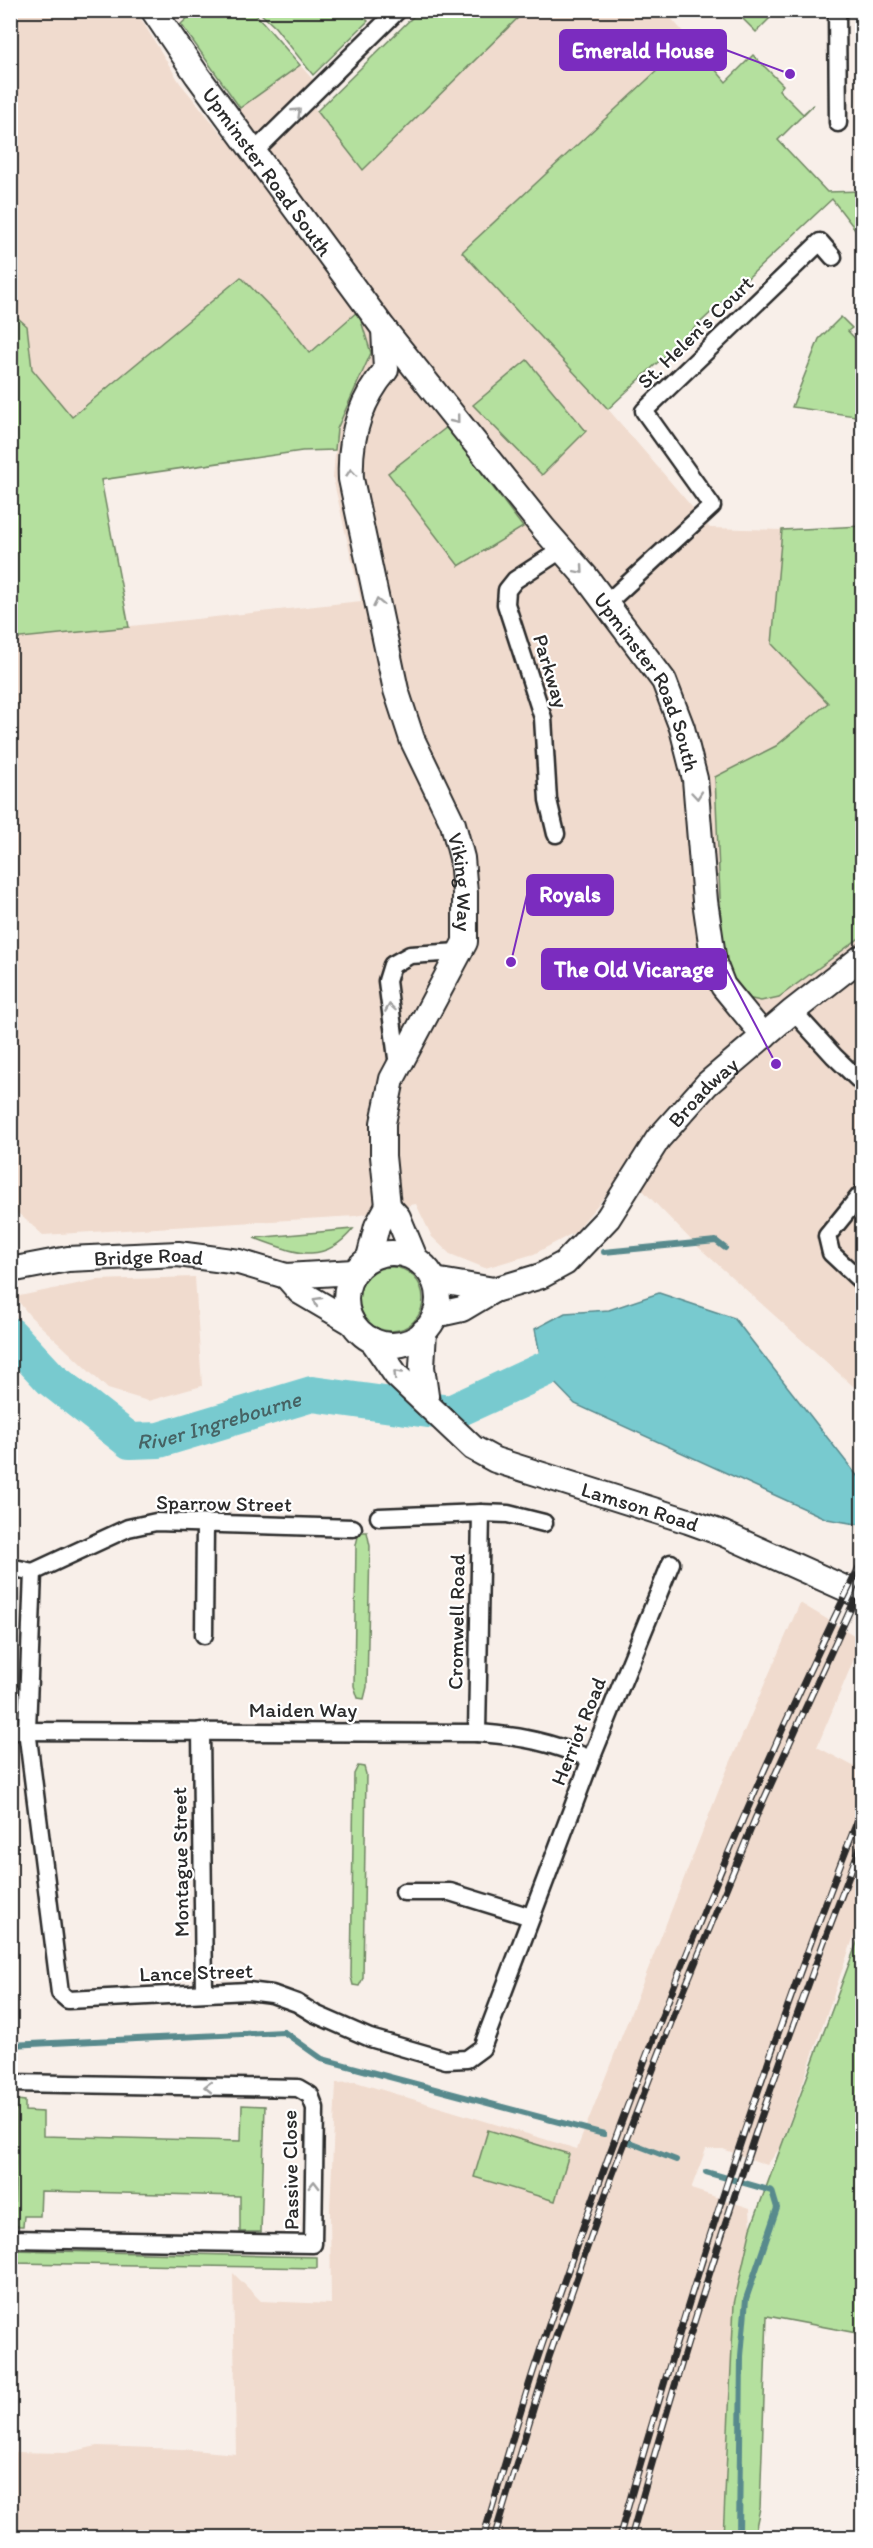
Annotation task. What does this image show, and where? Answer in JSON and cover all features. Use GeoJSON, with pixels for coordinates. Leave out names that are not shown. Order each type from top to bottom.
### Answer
{"type":"FeatureCollection","features":[{"type":"Feature","properties":{"kind":"street"},"geometry":{"type":"LineString","coordinates":[[254,152],[398,10]]}},
{"type":"Feature","properties":{"kind":"street"},"geometry":{"type":"LineString","coordinates":[[837,10],[838,123]]}},
{"type":"Feature","properties":{"kind":"street","name":"Upminster Road South"},"geometry":{"type":"LineString","coordinates":[[163,14],[254,152],[384,329],[606,604],[664,681],[682,728],[696,779],[705,901],[714,963],[723,986],[764,1036]]}},
{"type":"Feature","properties":{"kind":"street","name":"St. Helen's Court"},"geometry":{"type":"LineString","coordinates":[[606,604],[712,506],[644,411],[820,242],[833,257]]}},
{"type":"Feature","properties":{"kind":"street"},"geometry":{"type":"LineString","coordinates":[[384,329],[386,370],[417,369]]}},
{"type":"Feature","properties":{"kind":"street","name":"Viking Way"},"geometry":{"type":"LineString","coordinates":[[386,370],[362,405],[350,455],[351,479],[396,690],[412,739],[453,824],[462,858],[465,892],[465,942],[392,1079],[383,1123],[383,1156],[388,1206]]}},
{"type":"Feature","properties":{"kind":"street","name":"Parkway"},"geometry":{"type":"LineString","coordinates":[[556,834],[548,800],[543,718],[506,604],[507,590],[515,580],[561,550]]}},
{"type":"Feature","properties":{"kind":"street"},"geometry":{"type":"LineString","coordinates":[[398,1065],[387,981],[392,965],[410,955],[459,952]]}},
{"type":"Feature","properties":{"kind":"street","name":"Broadway"},"geometry":{"type":"LineString","coordinates":[[494,1290],[542,1276],[564,1263],[608,1218],[658,1139],[707,1084],[793,1011],[862,957]]}},
{"type":"Feature","properties":{"kind":"street"},"geometry":{"type":"LineString","coordinates":[[793,1011],[862,1083]]}},
{"type":"Feature","properties":{"kind":"street"},"geometry":{"type":"LineString","coordinates":[[862,1192],[827,1236],[831,1253],[862,1282]]}},
{"type":"Feature","properties":{"kind":"street"},"geometry":{"type":"LineString","coordinates":[[351,1322],[346,1297],[348,1284],[361,1265],[388,1206],[398,1217],[415,1258],[434,1280],[438,1297],[430,1323],[422,1367],[428,1403]]}},
{"type":"Feature","properties":{"kind":"street","name":"Bridge Road"},"geometry":{"type":"LineString","coordinates":[[10,1270],[68,1259],[178,1254],[239,1262],[286,1276],[361,1265],[392,1252],[415,1258]]}},
{"type":"Feature","properties":{"kind":"street","name":"Bridge Road"},"geometry":{"type":"LineString","coordinates":[[286,1276],[300,1292],[351,1322],[360,1333],[372,1340],[396,1375],[428,1403]]}},
{"type":"Feature","properties":{"kind":"street"},"geometry":{"type":"LineString","coordinates":[[434,1280],[494,1290]]}},
{"type":"Feature","properties":{"kind":"street"},"geometry":{"type":"LineString","coordinates":[[372,1340],[386,1344],[400,1344],[413,1340],[430,1323],[462,1309],[494,1290]]}},
{"type":"Feature","properties":{"kind":"street","name":"Lamson Road"},"geometry":{"type":"LineString","coordinates":[[428,1403],[473,1448],[510,1466],[625,1500],[724,1534],[862,1596]]}},
{"type":"Feature","properties":{"kind":"street"},"geometry":{"type":"LineString","coordinates":[[379,1517],[481,1513],[508,1514],[544,1523]]}},
{"type":"Feature","properties":{"kind":"street","name":"Cromwell Road"},"geometry":{"type":"LineString","coordinates":[[477,1732],[481,1513]]}},
{"type":"Feature","properties":{"kind":"street","name":"Sparrow Street"},"geometry":{"type":"LineString","coordinates":[[33,1572],[128,1528],[156,1522],[353,1528]]}},
{"type":"Feature","properties":{"kind":"street"},"geometry":{"type":"LineString","coordinates":[[204,1635],[206,1524]]}},
{"type":"Feature","properties":{"kind":"street","name":"Herriot Road"},"geometry":{"type":"LineString","coordinates":[[531,1917],[591,1759],[671,1563]]}},
{"type":"Feature","properties":{"kind":"street"},"geometry":{"type":"LineString","coordinates":[[10,1567],[33,1572],[19,1731]]}},
{"type":"Feature","properties":{"kind":"street","name":"Maiden Way"},"geometry":{"type":"LineString","coordinates":[[19,1731],[477,1732],[520,1736],[562,1747],[591,1759]]}},
{"type":"Feature","properties":{"kind":"street","name":"Lance Street"},"geometry":{"type":"LineString","coordinates":[[19,1731],[60,1994],[68,2000],[204,1992],[248,1991],[272,1994],[297,2003],[315,2014],[370,2038],[446,2060],[467,2059],[482,2048],[531,1917]]}},
{"type":"Feature","properties":{"kind":"street","name":"Montague Street"},"geometry":{"type":"LineString","coordinates":[[201,1731],[204,1992]]}},
{"type":"Feature","properties":{"kind":"street"},"geometry":{"type":"LineString","coordinates":[[404,1892],[450,1892],[531,1917]]}},
{"type":"Feature","properties":{"kind":"street","name":"Passive Close"},"geometry":{"type":"LineString","coordinates":[[10,2083],[298,2088],[310,2095],[315,2108],[313,2244],[10,2239]]}},
{"type":"Feature","properties":{"kind":"shaded area"},"geometry":{"type":"Polygon","coordinates":[[[11,11],[136,11],[180,83],[227,140],[239,131],[228,116],[300,65],[320,88],[308,101],[363,169],[525,11],[665,11],[690,40],[462,252],[608,409],[710,528],[782,530],[772,644],[828,703],[776,746],[715,777],[779,997],[862,936],[862,1394],[695,1244],[625,1172],[575,1232],[534,1254],[485,1268],[450,1254],[432,1237],[416,1204],[355,1216],[43,1235],[19,1214],[11,1215],[11,639],[361,601],[333,478],[337,430],[371,353],[358,311],[310,353],[287,324],[241,277],[21,460],[11,445],[11,11]]]}},
{"type":"Feature","properties":{"kind":"shaded area"},"geometry":{"type":"Polygon","coordinates":[[[195,1277],[202,1386],[148,1401],[108,1389],[30,1316],[15,1297],[96,1280],[195,1277]]]}},
{"type":"Feature","properties":{"kind":"shaded area"},"geometry":{"type":"Polygon","coordinates":[[[800,1603],[862,1640],[817,1747],[855,1767],[862,1762],[862,1913],[780,2148],[767,2165],[723,2149],[706,2149],[691,2189],[750,2208],[751,2228],[734,2304],[722,2537],[11,2538],[11,2452],[66,2453],[97,2446],[181,2449],[236,2454],[233,2273],[261,2301],[331,2304],[330,2209],[336,2083],[356,2082],[577,2149],[724,1777],[800,1603]]]}},
{"type":"Feature","properties":{"kind":"green space"},"geometry":{"type":"Polygon","coordinates":[[[195,11],[253,11],[300,65],[240,108],[181,24],[195,11]]]}},
{"type":"Feature","properties":{"kind":"green space"},"geometry":{"type":"Polygon","coordinates":[[[258,11],[358,11],[368,21],[313,75],[275,27],[258,11]]]}},
{"type":"Feature","properties":{"kind":"green space"},"geometry":{"type":"Polygon","coordinates":[[[419,11],[525,11],[363,170],[317,111],[419,11]]]}},
{"type":"Feature","properties":{"kind":"green space"},"geometry":{"type":"Polygon","coordinates":[[[735,11],[777,11],[756,32],[735,11]]]}},
{"type":"Feature","properties":{"kind":"green space"},"geometry":{"type":"Polygon","coordinates":[[[690,40],[726,82],[753,55],[783,85],[779,90],[803,114],[814,104],[778,140],[827,192],[862,191],[862,238],[832,199],[608,409],[462,252],[690,40]]]}},
{"type":"Feature","properties":{"kind":"green space"},"geometry":{"type":"Polygon","coordinates":[[[241,277],[287,324],[310,353],[358,311],[371,353],[337,429],[335,450],[302,451],[101,480],[129,627],[11,639],[10,311],[27,326],[32,369],[72,417],[241,277]]]}},
{"type":"Feature","properties":{"kind":"green space"},"geometry":{"type":"Polygon","coordinates":[[[841,317],[852,328],[848,331],[862,346],[862,417],[792,407],[819,339],[841,317]]]}},
{"type":"Feature","properties":{"kind":"green space"},"geometry":{"type":"Polygon","coordinates":[[[527,360],[586,431],[542,475],[473,405],[527,360]]]}},
{"type":"Feature","properties":{"kind":"green space"},"geometry":{"type":"Polygon","coordinates":[[[447,427],[523,527],[459,566],[388,473],[447,427]]]}},
{"type":"Feature","properties":{"kind":"green space"},"geometry":{"type":"Polygon","coordinates":[[[862,526],[862,936],[779,997],[761,1001],[742,997],[723,968],[715,777],[776,746],[828,703],[772,644],[782,530],[862,526]]]}},
{"type":"Feature","properties":{"kind":"green space"},"geometry":{"type":"Polygon","coordinates":[[[353,1229],[341,1241],[319,1252],[295,1251],[254,1238],[353,1229]]]}},
{"type":"Feature","properties":{"kind":"green space"},"geometry":{"type":"Polygon","coordinates":[[[385,1267],[397,1267],[414,1276],[421,1287],[423,1299],[421,1311],[414,1322],[397,1331],[385,1331],[373,1326],[364,1317],[359,1305],[359,1293],[364,1281],[373,1272],[385,1267]]]}},
{"type":"Feature","properties":{"kind":"green space"},"geometry":{"type":"Polygon","coordinates":[[[359,1532],[367,1532],[370,1546],[367,1687],[364,1699],[358,1698],[354,1686],[356,1545],[359,1532]]]}},
{"type":"Feature","properties":{"kind":"green space"},"geometry":{"type":"Polygon","coordinates":[[[358,1766],[364,1767],[366,1774],[363,1978],[359,1986],[353,1985],[351,1977],[354,1774],[358,1766]]]}},
{"type":"Feature","properties":{"kind":"green space"},"geometry":{"type":"Polygon","coordinates":[[[862,1929],[862,2334],[767,2316],[760,2508],[754,2537],[723,2537],[734,2304],[751,2228],[862,1929]]]}},
{"type":"Feature","properties":{"kind":"green space"},"geometry":{"type":"Polygon","coordinates":[[[17,2100],[25,2101],[25,2111],[43,2112],[43,2136],[241,2141],[242,2105],[265,2106],[261,2232],[240,2232],[240,2196],[41,2191],[40,2216],[24,2216],[23,2226],[14,2226],[17,2100]]]}},
{"type":"Feature","properties":{"kind":"green space"},"geometry":{"type":"Polygon","coordinates":[[[488,2130],[569,2154],[555,2201],[474,2177],[488,2130]]]}},
{"type":"Feature","properties":{"kind":"green space"},"geometry":{"type":"Polygon","coordinates":[[[11,2250],[317,2257],[317,2268],[11,2263],[11,2250]]]}},
{"type":"Feature","properties":{"kind":"water"},"geometry":{"type":"Polygon","coordinates":[[[659,1293],[734,1318],[862,1482],[862,1525],[827,1519],[575,1404],[543,1371],[535,1329],[565,1313],[609,1310],[659,1293]]]}},
{"type":"Feature","properties":{"kind":"waterway"},"geometry":{"type":"LineString","coordinates":[[604,1252],[716,1241],[725,1248]]}},
{"type":"Feature","properties":{"kind":"waterway","name":"River Ingrebourne"},"geometry":{"type":"LineString","coordinates":[[10,1335],[51,1379],[130,1441],[159,1440],[312,1394],[450,1413],[554,1365],[590,1368]]}},
{"type":"Feature","properties":{"kind":"waterway"},"geometry":{"type":"LineString","coordinates":[[10,2045],[284,2032],[322,2059],[604,2134]]}},
{"type":"Feature","properties":{"kind":"waterway"},"geometry":{"type":"LineString","coordinates":[[629,2142],[676,2160]]}},
{"type":"Feature","properties":{"kind":"waterway"},"geometry":{"type":"LineString","coordinates":[[706,2172],[772,2191],[777,2208],[746,2299],[741,2356],[739,2538]]}},
{"type":"Feature","properties":{"kind":"railway"},"geometry":{"type":"LineString","coordinates":[[483,2538],[540,2351],[649,2050],[771,1754],[862,1561]]}},
{"type":"Feature","properties":{"kind":"railway"},"geometry":{"type":"LineString","coordinates":[[494,2538],[549,2357],[612,2176],[681,1997],[755,1819],[862,1584]]}},
{"type":"Feature","properties":{"kind":"railway"},"geometry":{"type":"LineString","coordinates":[[619,2538],[673,2354],[731,2170],[794,1989],[862,1809]]}},
{"type":"Feature","properties":{"kind":"railway"},"geometry":{"type":"LineString","coordinates":[[631,2538],[709,2274],[767,2100],[862,1842]]}},
{"type":"Feature","properties":{"kind":"place","name":"Emerald House"},"geometry":{"type":"Point","coordinates":[790,74]}},
{"type":"Feature","properties":{"kind":"place","name":"Royals"},"geometry":{"type":"Point","coordinates":[511,962]}},
{"type":"Feature","properties":{"kind":"place","name":"The Old Vicarage"},"geometry":{"type":"Point","coordinates":[776,1064]}}]}
